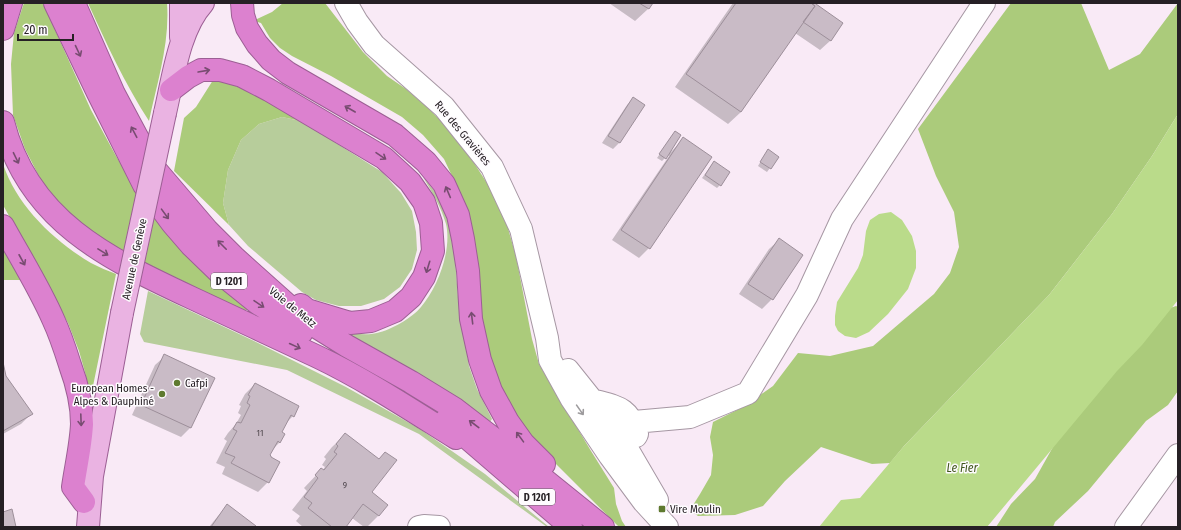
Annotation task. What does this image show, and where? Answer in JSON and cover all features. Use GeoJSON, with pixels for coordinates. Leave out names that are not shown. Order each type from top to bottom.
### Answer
{"type":"FeatureCollection","features":[{"type":"Feature","properties":{"kind":"highway","name":"Voie de Metz"},"geometry":{"type":"LineString","coordinates":[[55,3],[144,185],[172,223],[191,245],[220,273],[256,302],[323,346],[394,387],[451,424],[571,527]]}},
{"type":"Feature","properties":{"kind":"highway","name":"Voie de Metz"},"geometry":{"type":"LineString","coordinates":[[74,3],[114,94],[137,137],[156,169],[207,230],[250,272],[302,318],[455,409],[604,527]]}},
{"type":"Feature","properties":{"kind":"highway"},"geometry":{"type":"LineString","coordinates":[[242,3],[243,16],[247,28],[271,60],[288,73],[395,135],[426,162],[444,184],[458,215],[464,239],[472,319],[480,360],[491,391],[508,422],[523,443],[604,527]]}},
{"type":"Feature","properties":{"kind":"highway"},"geometry":{"type":"LineString","coordinates":[[3,29],[11,5]]}},
{"type":"Feature","properties":{"kind":"highway"},"geometry":{"type":"LineString","coordinates":[[171,90],[188,77],[202,70],[220,70],[242,76],[269,90],[384,158],[410,182],[424,202],[431,223],[433,251],[424,277],[411,297],[395,311],[371,321],[350,323],[307,310],[250,272]]}},
{"type":"Feature","properties":{"kind":"highway"},"geometry":{"type":"LineString","coordinates":[[3,122],[14,156],[41,200],[60,220],[104,254],[166,286],[319,358],[388,396],[502,468]]}},
{"type":"Feature","properties":{"kind":"highway"},"geometry":{"type":"LineString","coordinates":[[3,226],[53,319],[74,376],[80,399],[82,423],[80,447],[73,487],[84,502]]}},
{"type":"Feature","properties":{"kind":"main road","name":"Avenue de Genève"},"geometry":{"type":"LineString","coordinates":[[88,527],[92,476],[122,313],[181,42],[181,3]]}},
{"type":"Feature","properties":{"kind":"main road","name":"Avenue de Genève"},"geometry":{"type":"LineString","coordinates":[[181,42],[196,10],[203,3]]}},
{"type":"Feature","properties":{"kind":"main road","name":"Avenue de Genève"},"geometry":{"type":"LineString","coordinates":[[76,527],[92,476]]}},
{"type":"Feature","properties":{"kind":"street","name":"Rue des Gravières"},"geometry":{"type":"LineString","coordinates":[[346,3],[374,45],[444,107],[492,167],[521,229],[550,360],[562,382],[620,454]]}},
{"type":"Feature","properties":{"kind":"street"},"geometry":{"type":"LineString","coordinates":[[634,422],[690,417],[748,393],[807,295],[842,218],[984,3]]}},
{"type":"Feature","properties":{"kind":"street","name":"Rue des Gravières"},"geometry":{"type":"LineString","coordinates":[[546,338],[574,379],[592,400],[620,454],[667,527]]}},
{"type":"Feature","properties":{"kind":"street"},"geometry":{"type":"LineString","coordinates":[[592,400],[614,406],[625,412],[634,422],[637,434],[620,454]]}},
{"type":"Feature","properties":{"kind":"street"},"geometry":{"type":"LineString","coordinates":[[1126,527],[1178,454]]}},
{"type":"Feature","properties":{"kind":"street","name":"Rue des Gravières"},"geometry":{"type":"LineString","coordinates":[[647,496],[672,527]]}},
{"type":"Feature","properties":{"kind":"street"},"geometry":{"type":"LineString","coordinates":[[419,527],[439,527]]}},
{"type":"Feature","properties":{"kind":"shaded area"},"geometry":{"type":"Polygon","coordinates":[[[24,3],[43,3],[91,110],[133,184],[249,307],[248,310],[243,310],[110,246],[88,230],[63,208],[42,182],[25,149],[13,115],[11,64],[14,33],[24,3]]]}},
{"type":"Feature","properties":{"kind":"shaded area"},"geometry":{"type":"Polygon","coordinates":[[[88,3],[167,3],[167,33],[165,48],[149,121],[124,78],[88,3]]]}},
{"type":"Feature","properties":{"kind":"shaded area"},"geometry":{"type":"Polygon","coordinates":[[[283,3],[325,3],[363,52],[387,76],[406,89],[427,107],[446,126],[465,149],[496,197],[507,225],[516,256],[532,339],[539,364],[614,488],[616,504],[622,521],[626,527],[619,527],[543,451],[520,425],[491,372],[461,195],[444,159],[423,135],[402,117],[280,48],[270,38],[261,23],[254,21],[272,12],[283,3]]]}},
{"type":"Feature","properties":{"kind":"shaded area"},"geometry":{"type":"Polygon","coordinates":[[[1011,3],[1081,3],[1109,70],[1140,54],[1178,3],[1178,114],[1152,156],[1112,214],[1049,295],[904,446],[890,463],[872,464],[821,447],[785,481],[763,506],[735,515],[698,516],[690,510],[711,475],[713,455],[710,437],[713,422],[743,407],[773,386],[798,353],[830,356],[873,346],[934,294],[950,273],[959,247],[954,212],[936,176],[918,129],[1011,3]]]}},
{"type":"Feature","properties":{"kind":"shaded area"},"geometry":{"type":"Polygon","coordinates":[[[215,77],[259,96],[301,121],[282,117],[259,124],[241,140],[228,170],[223,203],[229,225],[174,171],[184,118],[196,107],[215,77]]]}},
{"type":"Feature","properties":{"kind":"shaded area"},"geometry":{"type":"Polygon","coordinates":[[[282,117],[301,121],[382,172],[401,193],[412,211],[416,232],[417,250],[412,269],[400,287],[384,299],[361,306],[339,306],[316,300],[302,292],[248,246],[229,225],[223,203],[228,170],[241,140],[259,124],[282,117]]]}},
{"type":"Feature","properties":{"kind":"shaded area"},"geometry":{"type":"Polygon","coordinates":[[[3,164],[17,194],[38,221],[77,254],[91,263],[116,274],[93,386],[89,392],[79,351],[68,323],[3,205],[3,164]]]}},
{"type":"Feature","properties":{"kind":"shaded area"},"geometry":{"type":"Polygon","coordinates":[[[423,177],[440,198],[449,221],[454,246],[458,297],[469,366],[477,389],[492,419],[490,422],[458,398],[429,380],[340,331],[368,334],[389,329],[401,323],[417,311],[433,289],[442,268],[447,245],[447,234],[446,224],[442,212],[423,177]]]}},
{"type":"Feature","properties":{"kind":"shaded area"},"geometry":{"type":"Polygon","coordinates":[[[3,243],[27,280],[3,280],[3,243]]]}},
{"type":"Feature","properties":{"kind":"shaded area"},"geometry":{"type":"Polygon","coordinates":[[[148,291],[254,341],[346,387],[420,429],[485,474],[549,527],[419,434],[287,370],[144,342],[140,334],[148,291]]]}},
{"type":"Feature","properties":{"kind":"shaded area"},"geometry":{"type":"Polygon","coordinates":[[[1176,306],[1178,307],[1178,391],[1168,405],[1146,421],[1088,491],[1055,522],[1053,527],[996,527],[1011,504],[1035,479],[1058,438],[1161,311],[1176,306]]]}},
{"type":"Feature","properties":{"kind":"water","name":"Le Fier"},"geometry":{"type":"Polygon","coordinates":[[[1178,114],[1178,300],[1142,345],[1117,371],[987,527],[819,527],[841,500],[860,498],[904,446],[1049,295],[1112,214],[1152,156],[1178,114]]]}},
{"type":"Feature","properties":{"kind":"water"},"geometry":{"type":"Polygon","coordinates":[[[891,212],[902,220],[912,236],[916,251],[916,268],[908,289],[888,314],[869,332],[856,338],[845,336],[838,331],[835,325],[837,302],[858,268],[863,255],[866,231],[870,220],[879,214],[891,212]]]}},
{"type":"Feature","properties":{"kind":"building"},"geometry":{"type":"Polygon","coordinates":[[[639,3],[653,3],[649,9],[639,3]]]}},
{"type":"Feature","properties":{"kind":"building"},"geometry":{"type":"Polygon","coordinates":[[[736,3],[811,3],[815,6],[741,112],[686,74],[736,3]]]}},
{"type":"Feature","properties":{"kind":"building"},"geometry":{"type":"Polygon","coordinates":[[[811,3],[817,3],[816,4],[843,23],[831,41],[803,22],[815,6],[811,3]]]}},
{"type":"Feature","properties":{"kind":"building"},"geometry":{"type":"Polygon","coordinates":[[[633,97],[645,105],[620,143],[608,136],[633,97]]]}},
{"type":"Feature","properties":{"kind":"building"},"geometry":{"type":"Polygon","coordinates":[[[675,131],[681,135],[666,159],[659,154],[675,131]]]}},
{"type":"Feature","properties":{"kind":"building"},"geometry":{"type":"Polygon","coordinates":[[[683,137],[712,157],[650,249],[621,230],[683,137]]]}},
{"type":"Feature","properties":{"kind":"building"},"geometry":{"type":"Polygon","coordinates":[[[768,149],[779,157],[771,169],[760,162],[768,149]]]}},
{"type":"Feature","properties":{"kind":"building"},"geometry":{"type":"Polygon","coordinates":[[[714,161],[730,172],[721,186],[705,175],[714,161]]]}},
{"type":"Feature","properties":{"kind":"building"},"geometry":{"type":"Polygon","coordinates":[[[779,238],[803,255],[773,300],[748,284],[779,238]]]}},
{"type":"Feature","properties":{"kind":"building"},"geometry":{"type":"Polygon","coordinates":[[[164,354],[215,378],[191,428],[141,405],[164,354]]]}},
{"type":"Feature","properties":{"kind":"building"},"geometry":{"type":"Polygon","coordinates":[[[3,362],[6,376],[33,414],[3,431],[3,362]]]}},
{"type":"Feature","properties":{"kind":"building"},"geometry":{"type":"Polygon","coordinates":[[[255,383],[299,406],[294,417],[291,415],[282,432],[285,434],[280,443],[278,441],[270,455],[280,462],[269,483],[231,463],[235,457],[225,453],[237,431],[233,429],[237,422],[241,423],[250,405],[247,403],[250,396],[248,395],[255,383]]]}},
{"type":"Feature","properties":{"kind":"building"},"geometry":{"type":"Polygon","coordinates":[[[345,433],[379,459],[385,452],[397,460],[372,492],[388,505],[379,516],[363,504],[346,527],[332,527],[308,508],[312,503],[304,497],[318,478],[315,475],[321,468],[324,470],[337,454],[334,452],[338,446],[336,444],[345,433]]]}},
{"type":"Feature","properties":{"kind":"building"},"geometry":{"type":"Polygon","coordinates":[[[227,504],[256,526],[256,527],[211,527],[227,504]]]}},
{"type":"Feature","properties":{"kind":"building"},"geometry":{"type":"Polygon","coordinates":[[[12,509],[16,527],[3,527],[3,512],[12,509]]]}},
{"type":"Feature","properties":{"kind":"place","name":"Cafpi"},"geometry":{"type":"Point","coordinates":[177,383]}},
{"type":"Feature","properties":{"kind":"place","name":"European Homes - Alpes & Dauphiné"},"geometry":{"type":"Point","coordinates":[162,394]}},
{"type":"Feature","properties":{"kind":"place","name":"Vire Moulin"},"geometry":{"type":"Point","coordinates":[662,509]}}]}
